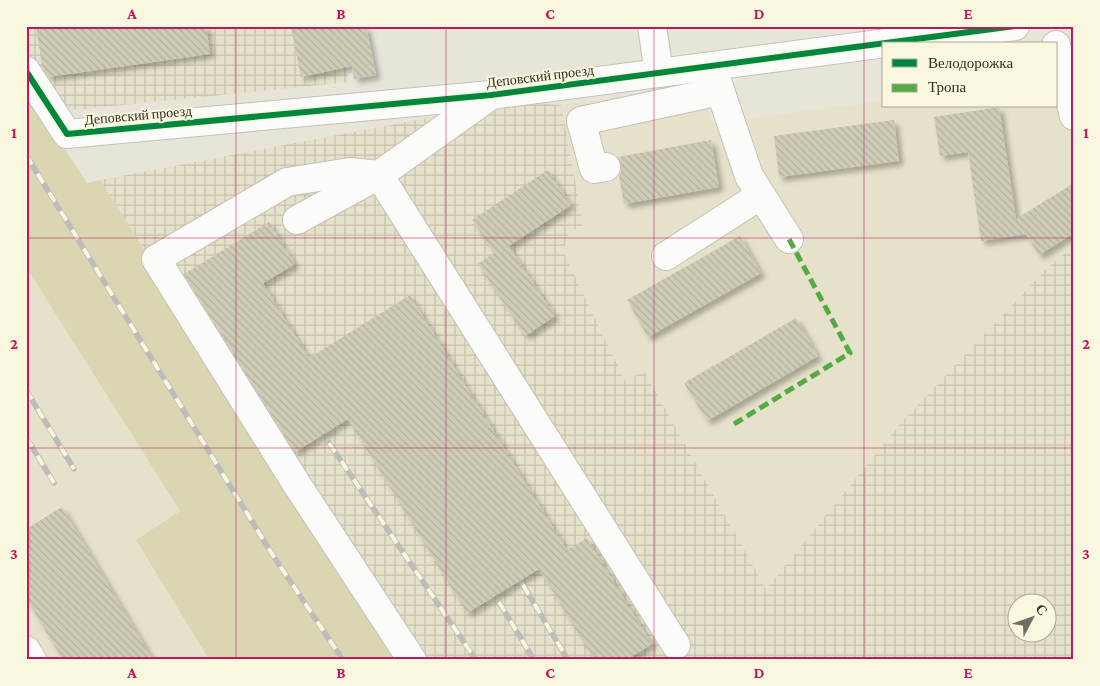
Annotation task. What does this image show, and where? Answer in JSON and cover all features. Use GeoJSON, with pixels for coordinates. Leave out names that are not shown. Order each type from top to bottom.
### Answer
{"type":"FeatureCollection","features":[{"type":"Feature","properties":{"kind":"street"},"geometry":{"type":"LineString","coordinates":[[652,26],[659,73]]}},
{"type":"Feature","properties":{"kind":"street","name":"Деповский проезд"},"geometry":{"type":"LineString","coordinates":[[923,42],[1015,26]]}},
{"type":"Feature","properties":{"kind":"street"},"geometry":{"type":"LineString","coordinates":[[1052,26],[1056,42]]}},
{"type":"Feature","properties":{"kind":"street","name":"Деповский проезд"},"geometry":{"type":"LineString","coordinates":[[26,71],[67,134],[492,95],[659,73],[716,78],[882,49]]}},
{"type":"Feature","properties":{"kind":"street"},"geometry":{"type":"LineString","coordinates":[[1058,52],[1074,116]]}},
{"type":"Feature","properties":{"kind":"street"},"geometry":{"type":"LineString","coordinates":[[606,168],[594,169],[581,121],[716,78],[749,176],[789,239]]}},
{"type":"Feature","properties":{"kind":"street"},"geometry":{"type":"LineString","coordinates":[[297,220],[379,175],[492,95]]}},
{"type":"Feature","properties":{"kind":"street"},"geometry":{"type":"LineString","coordinates":[[379,175],[350,172],[287,182],[156,258],[296,483],[412,660]]}},
{"type":"Feature","properties":{"kind":"street"},"geometry":{"type":"LineString","coordinates":[[379,175],[676,644]]}},
{"type":"Feature","properties":{"kind":"street"},"geometry":{"type":"LineString","coordinates":[[666,256],[761,195]]}},
{"type":"Feature","properties":{"kind":"street"},"geometry":{"type":"LineString","coordinates":[[26,650],[32,660]]}},
{"type":"Feature","properties":{"kind":"shaded area"},"geometry":{"type":"Polygon","coordinates":[[[26,26],[338,26],[349,82],[63,111],[26,53],[26,26]]]}},
{"type":"Feature","properties":{"kind":"shaded area"},"geometry":{"type":"Polygon","coordinates":[[[1074,70],[1074,246],[1048,267],[901,423],[766,589],[644,371],[625,381],[563,252],[569,233],[561,105],[701,86],[712,123],[882,101],[882,108],[1058,108],[1058,77],[1074,70]]]}},
{"type":"Feature","properties":{"kind":"shaded area"},"geometry":{"type":"Polygon","coordinates":[[[26,89],[87,183],[100,180],[405,660],[209,660],[136,540],[180,511],[26,267],[26,89]]]}},
{"type":"Feature","properties":{"kind":"shaded area"},"geometry":{"type":"Polygon","coordinates":[[[512,102],[561,105],[583,225],[569,233],[563,252],[625,381],[644,371],[766,589],[901,423],[1048,267],[1074,246],[1074,660],[405,660],[100,180],[512,102]]]}},
{"type":"Feature","properties":{"kind":"shaded area"},"geometry":{"type":"Polygon","coordinates":[[[26,267],[180,512],[136,540],[207,660],[26,660],[26,267]]]}},
{"type":"Feature","properties":{"kind":"building"},"geometry":{"type":"Polygon","coordinates":[[[36,26],[206,26],[210,54],[48,77],[42,66],[36,26]]]}},
{"type":"Feature","properties":{"kind":"building"},"geometry":{"type":"Polygon","coordinates":[[[291,26],[366,26],[376,75],[354,79],[352,66],[301,77],[291,26]]]}},
{"type":"Feature","properties":{"kind":"building"},"geometry":{"type":"Polygon","coordinates":[[[999,108],[1016,219],[1074,183],[1074,233],[1039,255],[1026,234],[981,241],[968,152],[940,156],[934,117],[999,108]]]}},
{"type":"Feature","properties":{"kind":"building"},"geometry":{"type":"Polygon","coordinates":[[[894,120],[899,161],[779,177],[774,136],[894,120]]]}},
{"type":"Feature","properties":{"kind":"building"},"geometry":{"type":"Polygon","coordinates":[[[711,140],[719,187],[624,204],[619,175],[621,165],[618,157],[711,140]]]}},
{"type":"Feature","properties":{"kind":"building"},"geometry":{"type":"Polygon","coordinates":[[[548,170],[571,205],[509,246],[555,316],[525,336],[478,264],[494,253],[472,220],[548,170]]]}},
{"type":"Feature","properties":{"kind":"building"},"geometry":{"type":"Polygon","coordinates":[[[269,222],[295,264],[263,283],[309,358],[410,295],[567,550],[587,538],[652,644],[626,660],[594,660],[539,569],[467,613],[348,419],[295,452],[184,274],[269,222]]]}},
{"type":"Feature","properties":{"kind":"building"},"geometry":{"type":"Polygon","coordinates":[[[740,236],[761,273],[648,337],[627,300],[740,236]]]}},
{"type":"Feature","properties":{"kind":"building"},"geometry":{"type":"Polygon","coordinates":[[[796,318],[818,356],[707,421],[684,383],[796,318]]]}},
{"type":"Feature","properties":{"kind":"building"},"geometry":{"type":"Polygon","coordinates":[[[62,507],[153,660],[63,660],[26,598],[26,529],[62,507]]]}},
{"type":"Feature","properties":{"kind":"railway"},"geometry":{"type":"LineString","coordinates":[[26,155],[274,557],[343,660]]}},
{"type":"Feature","properties":{"kind":"railway"},"geometry":{"type":"LineString","coordinates":[[26,390],[74,469]]}},
{"type":"Feature","properties":{"kind":"railway"},"geometry":{"type":"LineString","coordinates":[[26,437],[54,483]]}},
{"type":"Feature","properties":{"kind":"railway"},"geometry":{"type":"LineString","coordinates":[[329,443],[476,660]]}},
{"type":"Feature","properties":{"kind":"railway"},"geometry":{"type":"LineString","coordinates":[[523,585],[568,660]]}},
{"type":"Feature","properties":{"kind":"railway"},"geometry":{"type":"LineString","coordinates":[[499,602],[534,660]]}},
{"type":"Feature","properties":{"kind":"marked path"},"geometry":{"type":"LineString","coordinates":[[734,424],[850,353],[789,239]]}},
{"type":"Feature","properties":{"kind":"cycle path"},"geometry":{"type":"LineString","coordinates":[[893,42],[1015,26]]}},
{"type":"Feature","properties":{"kind":"cycle path"},"geometry":{"type":"LineString","coordinates":[[26,71],[67,134],[491,95],[882,44]]}}]}
